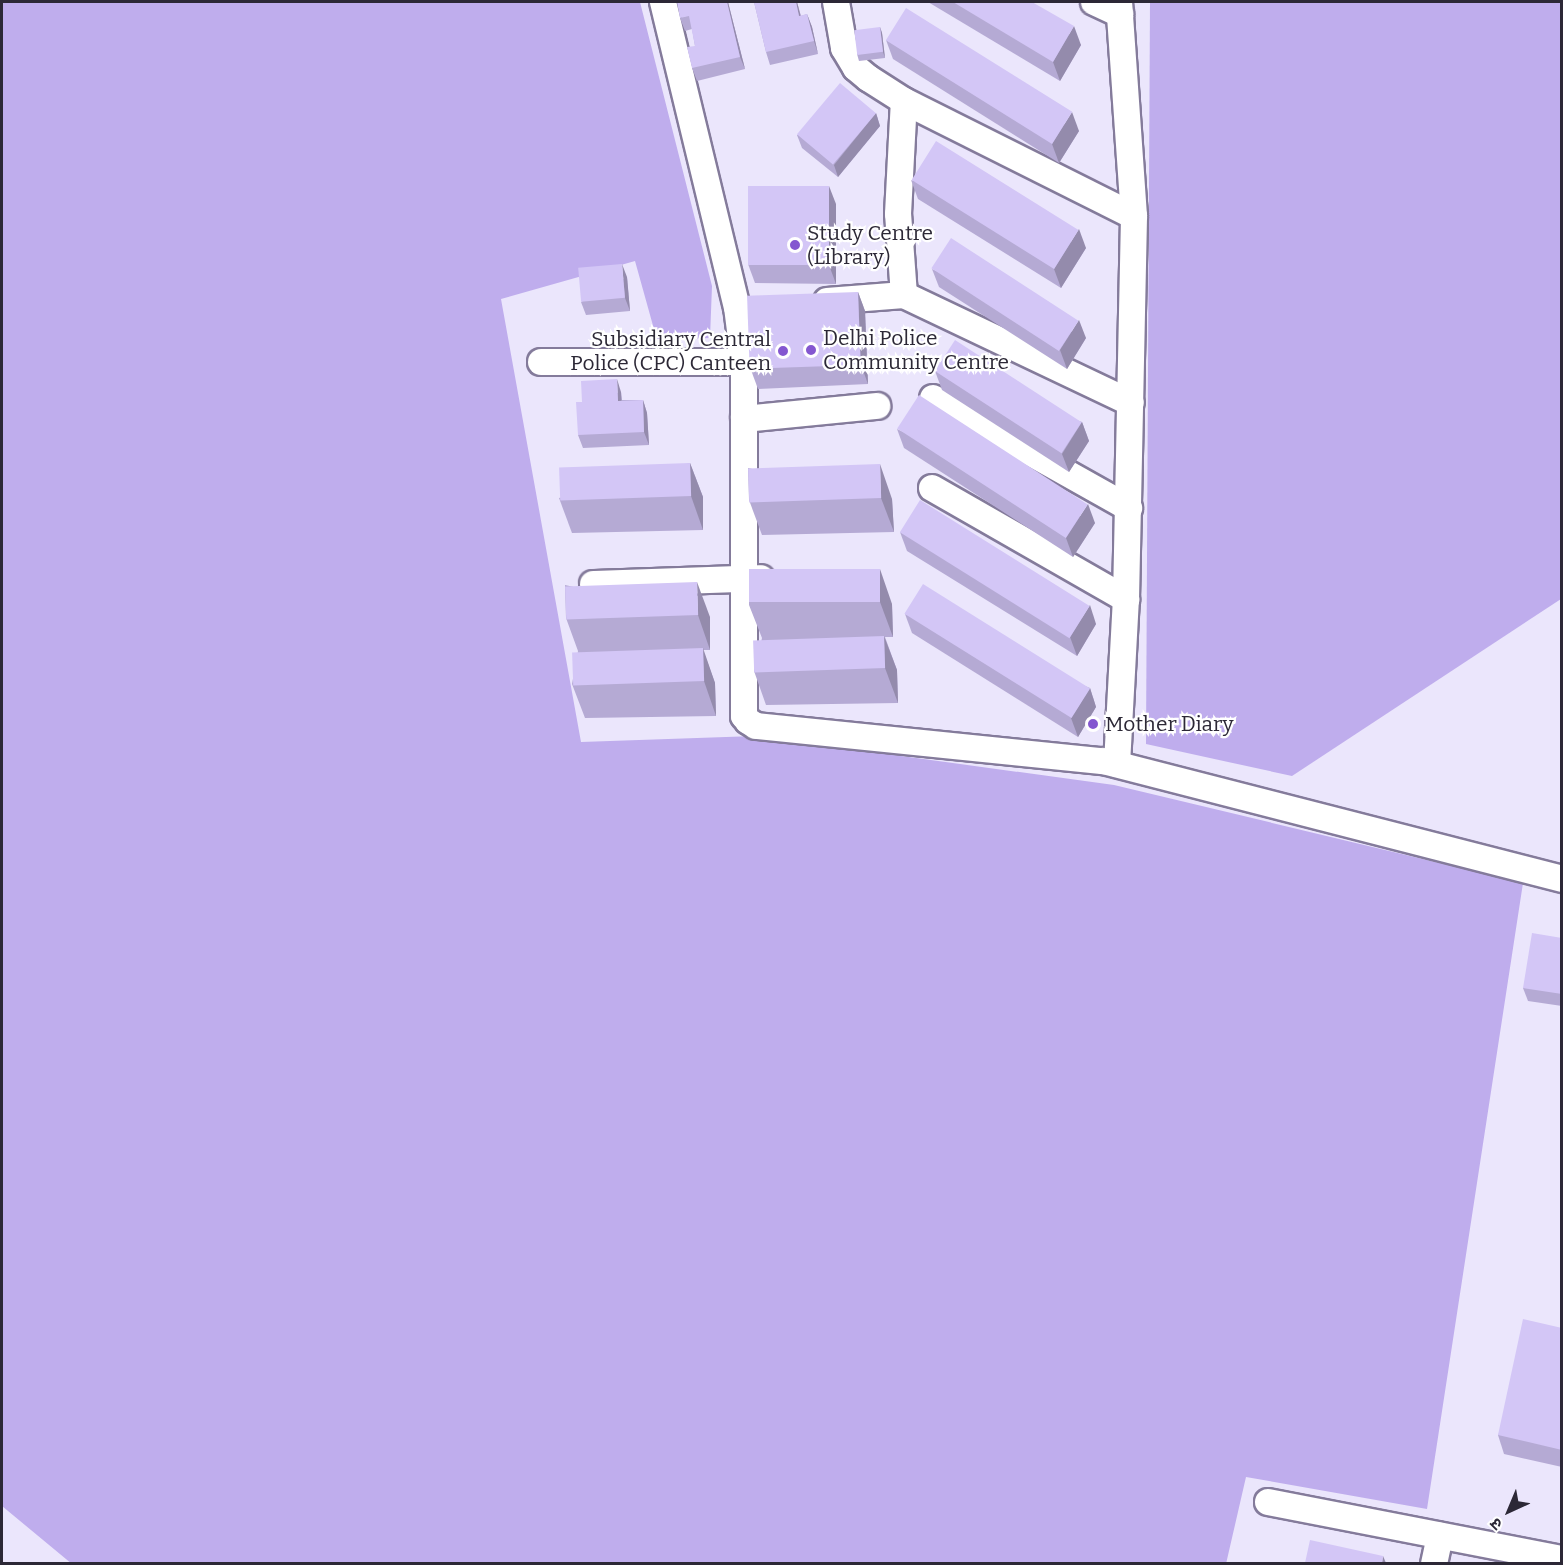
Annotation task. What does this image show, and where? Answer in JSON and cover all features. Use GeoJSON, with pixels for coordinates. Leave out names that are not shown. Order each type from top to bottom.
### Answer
{"type":"FeatureCollection","features":[{"type":"Feature","properties":{"kind":"street"},"geometry":{"type":"LineString","coordinates":[[663,2],[749,306],[744,362],[744,716],[751,724],[1117,764],[1183,784],[1562,879]]}},
{"type":"Feature","properties":{"kind":"street"},"geometry":{"type":"LineString","coordinates":[[836,2],[844,48],[856,68],[904,101],[1134,216]]}},
{"type":"Feature","properties":{"kind":"street"},"geometry":{"type":"LineString","coordinates":[[1094,2],[1119,8],[1134,216],[1129,508],[1117,764]]}},
{"type":"Feature","properties":{"kind":"street"},"geometry":{"type":"LineString","coordinates":[[904,101],[898,214],[904,296]]}},
{"type":"Feature","properties":{"kind":"street"},"geometry":{"type":"LineString","coordinates":[[797,303],[904,296],[1131,403]]}},
{"type":"Feature","properties":{"kind":"street"},"geometry":{"type":"LineString","coordinates":[[541,362],[744,362]]}},
{"type":"Feature","properties":{"kind":"street"},"geometry":{"type":"LineString","coordinates":[[933,398],[1129,508]]}},
{"type":"Feature","properties":{"kind":"street"},"geometry":{"type":"LineString","coordinates":[[744,419],[877,406]]}},
{"type":"Feature","properties":{"kind":"street"},"geometry":{"type":"LineString","coordinates":[[932,488],[1126,599]]}},
{"type":"Feature","properties":{"kind":"street"},"geometry":{"type":"LineString","coordinates":[[593,584],[781,578]]}},
{"type":"Feature","properties":{"kind":"street"},"geometry":{"type":"LineString","coordinates":[[1268,1502],[1562,1559]]}},
{"type":"Feature","properties":{"kind":"street"},"geometry":{"type":"LineString","coordinates":[[1434,1563],[1440,1536]]}},
{"type":"Feature","properties":{"kind":"shaded area"},"geometry":{"type":"Polygon","coordinates":[[[2,2],[640,2],[712,286],[710,338],[657,340],[635,261],[501,299],[581,742],[755,736],[1114,785],[1523,883],[1427,1509],[1246,1477],[1226,1564],[72,1564],[2,1506],[2,2]]]}},
{"type":"Feature","properties":{"kind":"shaded area"},"geometry":{"type":"Polygon","coordinates":[[[1150,2],[1561,2],[1561,599],[1292,776],[1146,744],[1150,2]]]}},
{"type":"Feature","properties":{"kind":"building"},"geometry":{"type":"Polygon","coordinates":[[[677,2],[727,2],[740,57],[692,68],[687,47],[695,46],[689,16],[680,18],[677,2]]]}},
{"type":"Feature","properties":{"kind":"building"},"geometry":{"type":"Polygon","coordinates":[[[754,2],[796,2],[799,16],[807,14],[814,41],[766,52],[754,2]]]}},
{"type":"Feature","properties":{"kind":"building"},"geometry":{"type":"Polygon","coordinates":[[[953,2],[1032,2],[1074,26],[1053,62],[953,2]]]}},
{"type":"Feature","properties":{"kind":"building"},"geometry":{"type":"Polygon","coordinates":[[[906,8],[1072,112],[1052,144],[886,40],[906,8]]]}},
{"type":"Feature","properties":{"kind":"building"},"geometry":{"type":"Polygon","coordinates":[[[880,27],[883,52],[857,55],[854,30],[880,27]]]}},
{"type":"Feature","properties":{"kind":"building"},"geometry":{"type":"Polygon","coordinates":[[[840,83],[876,113],[833,165],[797,134],[840,83]]]}},
{"type":"Feature","properties":{"kind":"building"},"geometry":{"type":"Polygon","coordinates":[[[936,141],[1078,230],[1054,269],[912,180],[936,141]]]}},
{"type":"Feature","properties":{"kind":"building","name":"Study Centre (Library)"},"geometry":{"type":"Polygon","coordinates":[[[748,186],[829,186],[829,265],[748,265],[748,186]]]}},
{"type":"Feature","properties":{"kind":"building"},"geometry":{"type":"Polygon","coordinates":[[[951,238],[1078,321],[1059,351],[931,268],[951,238]]]}},
{"type":"Feature","properties":{"kind":"building"},"geometry":{"type":"Polygon","coordinates":[[[622,264],[625,298],[581,302],[578,268],[622,264]]]}},
{"type":"Feature","properties":{"kind":"building","name":"Delhi Police Community Centre"},"geometry":{"type":"Polygon","coordinates":[[[858,292],[861,365],[750,369],[747,296],[858,292]]]}},
{"type":"Feature","properties":{"kind":"building"},"geometry":{"type":"Polygon","coordinates":[[[955,340],[1082,422],[1061,453],[935,371],[955,340]]]}},
{"type":"Feature","properties":{"kind":"building"},"geometry":{"type":"Polygon","coordinates":[[[617,379],[618,401],[643,400],[644,432],[578,435],[576,402],[582,402],[581,381],[617,379]]]}},
{"type":"Feature","properties":{"kind":"building"},"geometry":{"type":"Polygon","coordinates":[[[919,395],[1088,504],[1066,538],[897,429],[919,395]]]}},
{"type":"Feature","properties":{"kind":"building"},"geometry":{"type":"Polygon","coordinates":[[[690,463],[691,496],[560,501],[559,468],[690,463]]]}},
{"type":"Feature","properties":{"kind":"building"},"geometry":{"type":"Polygon","coordinates":[[[880,464],[881,498],[749,503],[748,469],[880,464]]]}},
{"type":"Feature","properties":{"kind":"building"},"geometry":{"type":"Polygon","coordinates":[[[920,500],[1090,606],[1069,638],[900,532],[920,500]]]}},
{"type":"Feature","properties":{"kind":"building"},"geometry":{"type":"Polygon","coordinates":[[[749,569],[880,569],[880,602],[749,602],[749,569]]]}},
{"type":"Feature","properties":{"kind":"building"},"geometry":{"type":"Polygon","coordinates":[[[697,582],[698,615],[566,620],[565,587],[697,582]]]}},
{"type":"Feature","properties":{"kind":"building"},"geometry":{"type":"Polygon","coordinates":[[[923,584],[1090,688],[1072,718],[904,614],[923,584]]]}},
{"type":"Feature","properties":{"kind":"building"},"geometry":{"type":"Polygon","coordinates":[[[884,636],[885,668],[754,673],[753,641],[884,636]]]}},
{"type":"Feature","properties":{"kind":"building"},"geometry":{"type":"Polygon","coordinates":[[[703,648],[704,681],[573,686],[572,653],[703,648]]]}},
{"type":"Feature","properties":{"kind":"building"},"geometry":{"type":"Polygon","coordinates":[[[1532,933],[1562,938],[1562,994],[1523,988],[1532,933]]]}},
{"type":"Feature","properties":{"kind":"building"},"geometry":{"type":"Polygon","coordinates":[[[1523,1319],[1562,1328],[1562,1450],[1498,1435],[1523,1319]]]}},
{"type":"Feature","properties":{"kind":"building"},"geometry":{"type":"Polygon","coordinates":[[[1310,1540],[1383,1556],[1382,1563],[1305,1563],[1310,1540]]]}},
{"type":"Feature","properties":{"kind":"place","name":"Study Centre (Library)"},"geometry":{"type":"Point","coordinates":[795,245]}},
{"type":"Feature","properties":{"kind":"place","name":"Delhi Police Community Centre"},"geometry":{"type":"Point","coordinates":[811,350]}},
{"type":"Feature","properties":{"kind":"place","name":"Subsidiary Central Police (CPC) Canteen"},"geometry":{"type":"Point","coordinates":[783,351]}},
{"type":"Feature","properties":{"kind":"place","name":"Mother Diary"},"geometry":{"type":"Point","coordinates":[1093,724]}}]}
